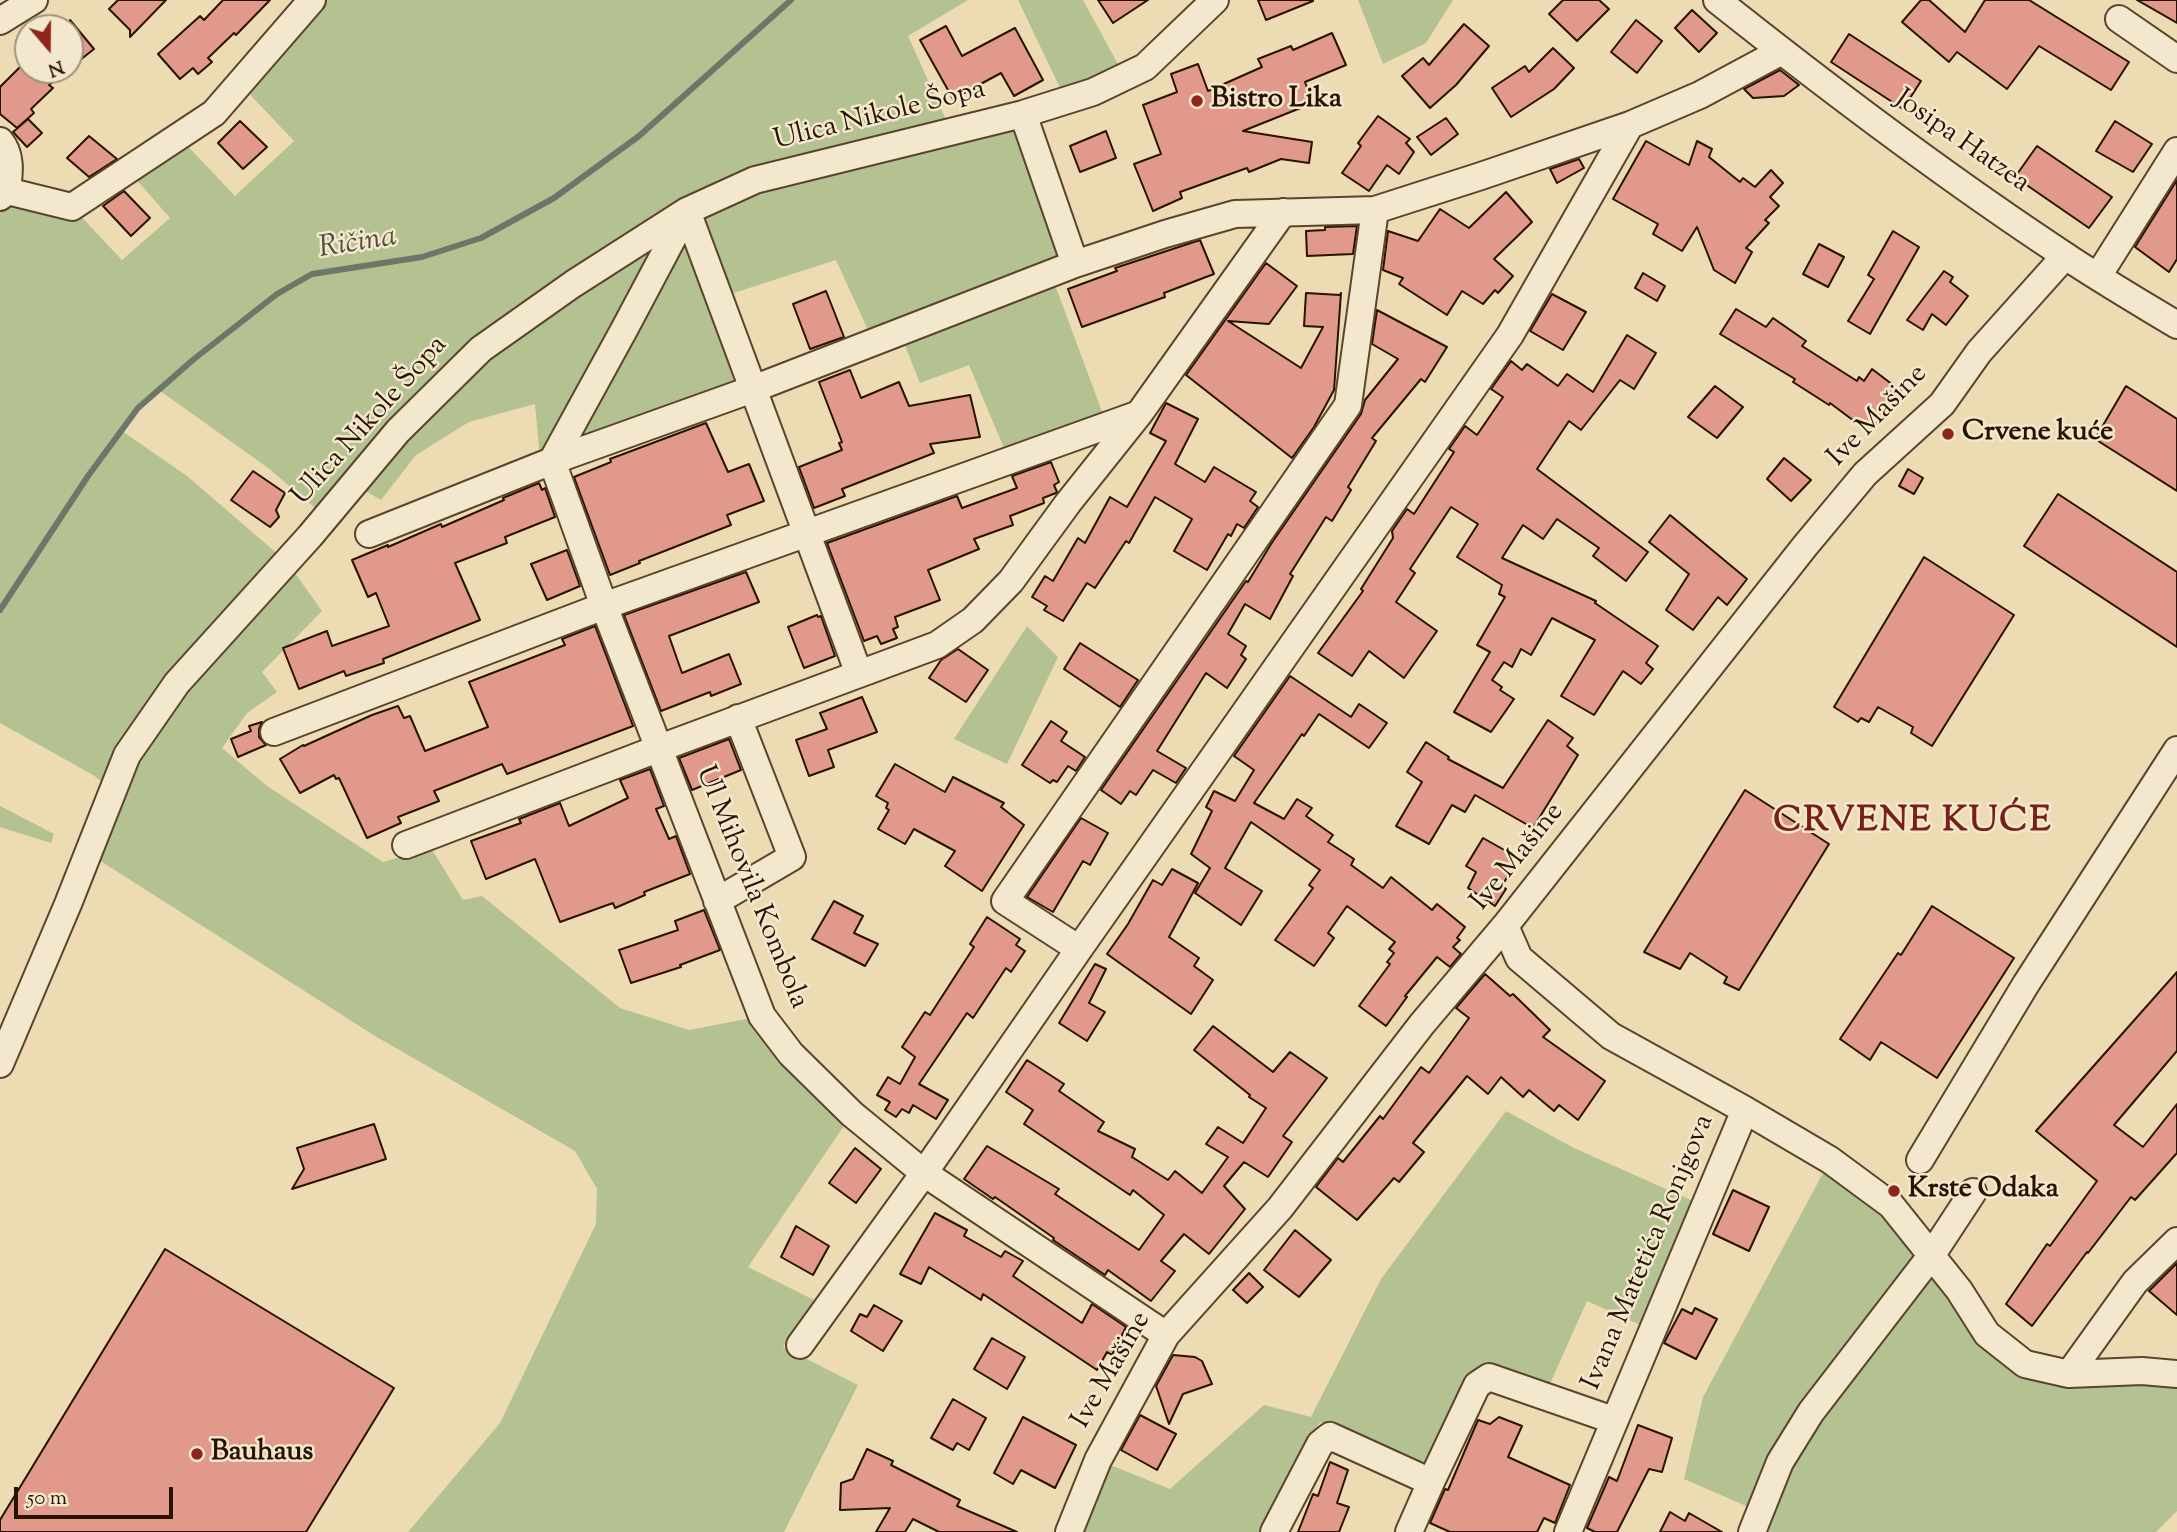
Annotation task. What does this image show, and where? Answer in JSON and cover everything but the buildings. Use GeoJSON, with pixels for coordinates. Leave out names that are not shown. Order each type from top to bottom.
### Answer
{"type":"FeatureCollection","features":[{"type":"Feature","properties":{"kind":"street"},"geometry":{"type":"LineString","coordinates":[[0,21],[34,0]]}},
{"type":"Feature","properties":{"kind":"street"},"geometry":{"type":"LineString","coordinates":[[0,141],[4,144],[10,168],[3,194],[72,207],[214,113],[312,0]]}},
{"type":"Feature","properties":{"kind":"street","name":"Ulica Nikole Šopa"},"geometry":{"type":"LineString","coordinates":[[4,1056],[127,755],[177,683],[310,536],[398,431],[481,349],[573,284],[678,217],[755,180],[1023,114],[1093,93],[1145,67],[1215,0]]}},
{"type":"Feature","properties":{"kind":"street","name":"Josipa Hatzea"},"geometry":{"type":"LineString","coordinates":[[1717,0],[1780,52],[1895,136],[2065,256],[2177,325]]}},
{"type":"Feature","properties":{"kind":"street"},"geometry":{"type":"LineString","coordinates":[[2119,19],[2177,59]]}},
{"type":"Feature","properties":{"kind":"street"},"geometry":{"type":"LineString","coordinates":[[369,534],[552,461],[753,389],[1075,264],[1235,214],[1375,209],[1481,176],[1630,124],[1700,95],[1780,52]]}},
{"type":"Feature","properties":{"kind":"street"},"geometry":{"type":"LineString","coordinates":[[1023,114],[1075,264]]}},
{"type":"Feature","properties":{"kind":"street"},"geometry":{"type":"LineString","coordinates":[[800,1345],[924,1173],[1510,335],[1630,124]]}},
{"type":"Feature","properties":{"kind":"street"},"geometry":{"type":"LineString","coordinates":[[2098,276],[2177,151]]}},
{"type":"Feature","properties":{"kind":"street"},"geometry":{"type":"LineString","coordinates":[[1079,949],[1005,901],[1348,405],[1375,209]]}},
{"type":"Feature","properties":{"kind":"street"},"geometry":{"type":"LineString","coordinates":[[406,845],[937,645],[973,620],[1011,580],[1139,414],[1283,212]]}},
{"type":"Feature","properties":{"kind":"street"},"geometry":{"type":"LineString","coordinates":[[678,217],[753,389],[859,674]]}},
{"type":"Feature","properties":{"kind":"street"},"geometry":{"type":"LineString","coordinates":[[552,461],[625,328],[678,217]]}},
{"type":"Feature","properties":{"kind":"street","name":"Ive Mašine"},"geometry":{"type":"LineString","coordinates":[[1069,1532],[1098,1461],[1166,1335],[1280,1208],[1422,1024],[1505,926],[1808,542],[1866,474],[1942,404],[1979,352],[2065,256]]}},
{"type":"Feature","properties":{"kind":"street"},"geometry":{"type":"LineString","coordinates":[[274,732],[604,606],[1139,414]]}},
{"type":"Feature","properties":{"kind":"street","name":"Ul Mihovila Kombola"},"geometry":{"type":"LineString","coordinates":[[552,461],[604,606],[762,1016],[791,1054],[843,1105],[924,1173],[1166,1335]]}},
{"type":"Feature","properties":{"kind":"street"},"geometry":{"type":"LineString","coordinates":[[717,901],[792,857],[738,718]]}},
{"type":"Feature","properties":{"kind":"street"},"geometry":{"type":"LineString","coordinates":[[1920,1160],[2026,984],[2177,750]]}},
{"type":"Feature","properties":{"kind":"street"},"geometry":{"type":"LineString","coordinates":[[1505,926],[1519,958],[1611,1036],[1830,1160],[1891,1205],[1959,1290],[1987,1334],[2025,1364],[2069,1374],[2142,1371],[2177,1374]]}},
{"type":"Feature","properties":{"kind":"street","name":"Ivana Matetića Ronjgova"},"geometry":{"type":"LineString","coordinates":[[1568,1532],[1745,1110]]}},
{"type":"Feature","properties":{"kind":"street"},"geometry":{"type":"LineString","coordinates":[[1752,1532],[1780,1462],[1811,1412],[1931,1256],[1973,1192]]}},
{"type":"Feature","properties":{"kind":"street"},"geometry":{"type":"LineString","coordinates":[[2069,1374],[2135,1282],[2177,1241]]}},
{"type":"Feature","properties":{"kind":"street","name":"Ivana Matetića Ronjgova"},"geometry":{"type":"LineString","coordinates":[[1431,1482],[1476,1385],[1489,1377],[1613,1420]]}},
{"type":"Feature","properties":{"kind":"street"},"geometry":{"type":"LineString","coordinates":[[1274,1532],[1320,1444],[1330,1436],[1431,1482],[1409,1532]]}},
{"type":"Feature","properties":{"kind":"green space"},"geometry":{"type":"Polygon","coordinates":[[[312,0],[968,0],[908,36],[951,131],[1023,114],[1075,264],[1051,274],[1107,425],[1009,460],[969,365],[920,383],[900,333],[873,341],[836,260],[718,298],[753,389],[540,459],[535,404],[469,422],[416,455],[381,500],[353,484],[326,517],[268,468],[159,390],[138,408],[122,431],[187,476],[287,562],[322,611],[262,672],[277,692],[247,713],[222,748],[267,786],[383,862],[431,848],[463,900],[482,896],[620,1008],[689,1030],[762,1016],[852,1114],[748,1267],[814,1300],[783,1347],[858,1385],[784,1532],[408,1532],[500,1423],[596,1224],[597,1189],[575,1151],[375,1036],[88,853],[113,790],[93,775],[0,723],[0,197],[72,207],[122,260],[170,218],[128,170],[179,137],[235,196],[294,141],[239,83],[312,0]]]}},
{"type":"Feature","properties":{"kind":"green space"},"geometry":{"type":"Polygon","coordinates":[[[1018,0],[1083,0],[1120,68],[1063,94],[1018,0]]]}},
{"type":"Feature","properties":{"kind":"green space"},"geometry":{"type":"Polygon","coordinates":[[[1358,0],[1453,0],[1426,43],[1383,64],[1358,0]]]}},
{"type":"Feature","properties":{"kind":"green space"},"geometry":{"type":"Polygon","coordinates":[[[1027,626],[1058,657],[1007,764],[954,739],[1027,626]]]}},
{"type":"Feature","properties":{"kind":"green space"},"geometry":{"type":"Polygon","coordinates":[[[0,806],[54,834],[51,843],[0,827],[0,806]]]}},
{"type":"Feature","properties":{"kind":"green space"},"geometry":{"type":"Polygon","coordinates":[[[1506,1111],[1574,1148],[1704,1206],[1651,1330],[1587,1301],[1549,1386],[1489,1377],[1431,1482],[1320,1422],[1265,1532],[1069,1532],[1098,1460],[1170,1489],[1264,1405],[1311,1417],[1381,1279],[1506,1111]]]}},
{"type":"Feature","properties":{"kind":"green space"},"geometry":{"type":"Polygon","coordinates":[[[1830,1160],[1891,1205],[2025,1364],[2177,1374],[2177,1511],[2156,1532],[1752,1532],[1760,1512],[1684,1479],[1703,1397],[1830,1160]]]}},
{"type":"Feature","properties":{"kind":"waterway","name":"Ričina"},"geometry":{"type":"LineString","coordinates":[[0,610],[88,476],[138,408],[194,359],[277,294],[312,274],[422,257],[481,238],[554,198],[639,136],[791,0]]}},
{"type":"Feature","properties":{"kind":"place","name":"Bistro Lika"},"geometry":{"type":"Point","coordinates":[1197,101]}},
{"type":"Feature","properties":{"kind":"place","name":"Crvene kuće"},"geometry":{"type":"Point","coordinates":[1948,434]}},
{"type":"Feature","properties":{"kind":"place","name":"Krste Odaka"},"geometry":{"type":"Point","coordinates":[1894,1191]}},
{"type":"Feature","properties":{"kind":"place","name":"Bauhaus"},"geometry":{"type":"Point","coordinates":[197,1454]}},
{"type":"Feature","properties":{"kind":"district","name":"CRVENE KUĆE"},"geometry":{"type":"Point","coordinates":[1913,824]}}]}
